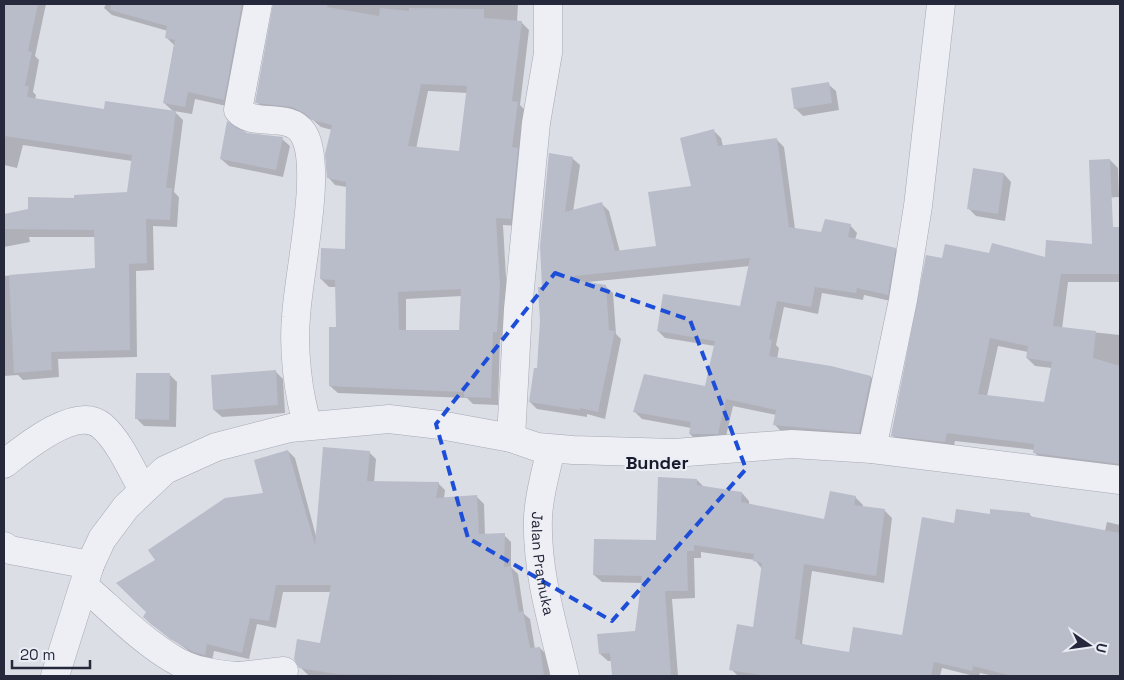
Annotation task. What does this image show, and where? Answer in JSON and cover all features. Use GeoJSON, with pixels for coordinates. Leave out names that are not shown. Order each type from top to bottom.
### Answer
{"type":"FeatureCollection","features":[{"type":"Feature","properties":{"kind":"street"},"geometry":{"type":"LineString","coordinates":[[258,4],[238,110],[245,116],[293,123],[302,130],[306,137],[312,172],[295,319],[300,401],[308,426]]}},
{"type":"Feature","properties":{"kind":"street"},"geometry":{"type":"LineString","coordinates":[[511,438],[518,309],[536,122],[548,54],[548,4]]}},
{"type":"Feature","properties":{"kind":"street"},"geometry":{"type":"LineString","coordinates":[[872,449],[903,300],[918,206],[941,4]]}},
{"type":"Feature","properties":{"kind":"street"},"geometry":{"type":"LineString","coordinates":[[55,676],[87,576],[102,539],[126,507],[165,470],[216,447],[290,428],[389,420],[440,425],[511,438],[550,449],[674,453],[792,444],[872,449],[1120,480]]}},
{"type":"Feature","properties":{"kind":"street"},"geometry":{"type":"LineString","coordinates":[[4,464],[48,431],[80,421],[90,421],[101,425],[109,434],[143,490]]}},
{"type":"Feature","properties":{"kind":"street","name":"Jalan Pramuka"},"geometry":{"type":"LineString","coordinates":[[550,449],[538,517],[539,547],[544,585],[565,676]]}},
{"type":"Feature","properties":{"kind":"street"},"geometry":{"type":"LineString","coordinates":[[4,546],[10,550],[87,576],[138,633],[174,660],[212,674],[236,676]]}},
{"type":"Feature","properties":{"kind":"street"},"geometry":{"type":"LineString","coordinates":[[240,676],[284,671]]}},
{"type":"Feature","properties":{"kind":"highlighted area"},"geometry":{"type":"Polygon","coordinates":[[[555,273],[690,320],[746,469],[612,621],[468,538],[436,424],[555,273]]]}},
{"type":"Feature","properties":{"kind":"building"},"geometry":{"type":"Polygon","coordinates":[[[4,4],[38,4],[28,51],[32,52],[25,86],[29,86],[27,97],[104,109],[105,101],[176,111],[166,188],[172,188],[170,220],[146,219],[147,263],[129,264],[130,350],[51,352],[52,370],[14,373],[9,275],[95,268],[94,230],[4,229],[4,214],[28,209],[28,197],[74,198],[74,195],[127,192],[132,155],[4,136],[4,4]]]}},
{"type":"Feature","properties":{"kind":"building"},"geometry":{"type":"Polygon","coordinates":[[[111,4],[242,4],[224,100],[188,92],[185,107],[163,103],[175,40],[165,38],[167,26],[110,10],[111,4]]]}},
{"type":"Feature","properties":{"kind":"building"},"geometry":{"type":"Polygon","coordinates":[[[273,4],[328,4],[327,7],[379,16],[380,8],[409,11],[409,8],[484,9],[484,18],[522,21],[512,101],[518,102],[512,147],[518,148],[511,219],[496,218],[500,287],[497,332],[493,332],[491,398],[464,397],[464,392],[329,386],[329,327],[336,327],[335,280],[320,279],[321,248],[345,249],[346,182],[327,178],[325,154],[332,125],[312,120],[304,113],[292,107],[255,103],[273,4]],[[421,84],[408,146],[459,151],[467,86],[421,84]],[[461,289],[398,292],[399,330],[459,330],[461,289]]]}},
{"type":"Feature","properties":{"kind":"building"},"geometry":{"type":"Polygon","coordinates":[[[829,82],[832,103],[794,109],[791,88],[829,82]]]}},
{"type":"Feature","properties":{"kind":"building"},"geometry":{"type":"Polygon","coordinates":[[[227,121],[247,133],[283,137],[276,170],[220,159],[227,121]]]}},
{"type":"Feature","properties":{"kind":"building"},"geometry":{"type":"Polygon","coordinates":[[[714,129],[718,146],[777,138],[789,227],[821,232],[825,219],[851,224],[848,237],[896,248],[888,295],[857,288],[856,293],[815,287],[811,307],[777,301],[769,339],[772,340],[769,356],[831,366],[871,376],[859,433],[773,425],[776,410],[726,399],[718,434],[689,434],[691,422],[633,412],[644,374],[705,386],[715,341],[657,331],[663,294],[740,306],[750,258],[574,276],[574,280],[606,285],[609,330],[615,331],[598,412],[529,402],[534,368],[537,368],[540,321],[538,287],[542,287],[540,246],[549,153],[573,157],[565,212],[602,202],[615,251],[656,246],[648,192],[691,186],[680,138],[714,129]]]}},
{"type":"Feature","properties":{"kind":"building"},"geometry":{"type":"Polygon","coordinates":[[[1110,159],[1113,227],[1120,227],[1120,274],[1061,274],[1053,326],[1096,331],[1093,358],[1120,366],[1120,464],[1033,453],[1034,444],[947,433],[945,442],[891,436],[926,255],[942,258],[945,244],[989,253],[992,243],[1045,257],[1046,240],[1092,244],[1089,160],[1110,159]],[[990,338],[978,394],[1044,402],[1052,362],[1026,358],[1028,346],[990,338]]]}},
{"type":"Feature","properties":{"kind":"building"},"geometry":{"type":"Polygon","coordinates":[[[973,168],[1004,173],[998,214],[967,209],[973,168]]]}},
{"type":"Feature","properties":{"kind":"building"},"geometry":{"type":"Polygon","coordinates":[[[276,370],[278,405],[213,410],[211,375],[276,370]]]}},
{"type":"Feature","properties":{"kind":"building"},"geometry":{"type":"Polygon","coordinates":[[[136,373],[170,373],[169,420],[135,419],[136,373]]]}},
{"type":"Feature","properties":{"kind":"building"},"geometry":{"type":"Polygon","coordinates":[[[323,447],[370,451],[367,481],[439,482],[436,498],[477,495],[479,534],[505,533],[504,567],[511,566],[519,612],[523,611],[530,648],[540,647],[544,676],[336,674],[299,668],[294,659],[297,639],[320,643],[331,585],[276,585],[269,621],[250,618],[242,653],[207,644],[205,655],[194,652],[170,639],[143,617],[146,612],[116,583],[155,560],[148,550],[225,498],[263,493],[254,460],[288,450],[315,545],[323,447]]]}},
{"type":"Feature","properties":{"kind":"building"},"geometry":{"type":"Polygon","coordinates":[[[658,477],[697,479],[697,485],[742,492],[741,502],[824,519],[830,491],[856,496],[854,505],[885,509],[876,576],[804,564],[795,639],[800,640],[800,644],[849,652],[853,627],[902,635],[922,517],[954,523],[956,509],[990,514],[990,509],[1030,513],[1029,516],[1120,533],[1120,676],[1013,676],[973,666],[972,671],[934,662],[931,676],[768,676],[729,670],[737,624],[753,627],[762,563],[753,561],[754,554],[694,545],[694,551],[687,551],[688,591],[665,591],[671,676],[612,676],[610,653],[599,654],[597,634],[635,631],[642,576],[593,575],[594,539],[656,540],[658,477]]]}},
{"type":"Feature","properties":{"kind":"district","name":"Bunder"},"geometry":{"type":"Point","coordinates":[657,462]}}]}
